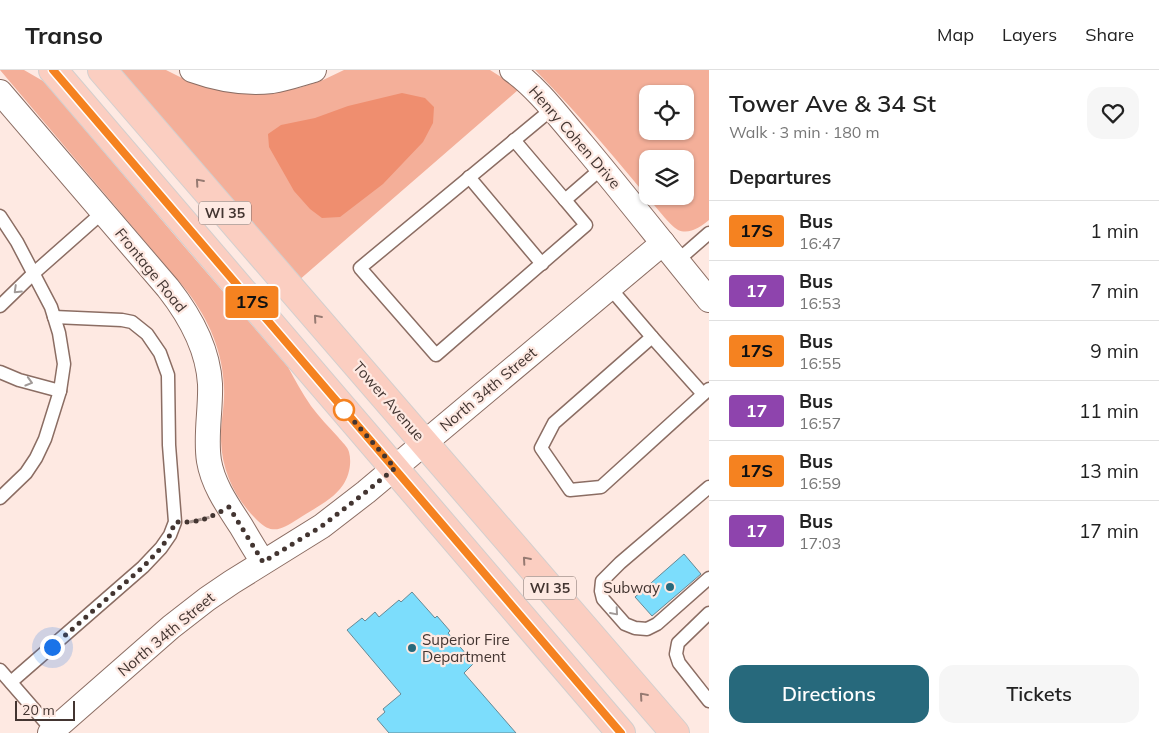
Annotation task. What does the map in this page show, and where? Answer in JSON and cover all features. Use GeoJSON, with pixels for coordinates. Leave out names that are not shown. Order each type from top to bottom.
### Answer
{"type":"FeatureCollection","features":[{"type":"Feature","properties":{"kind":"main road","name":"WI 35"},"geometry":{"type":"LineString","coordinates":[[54,70],[620,733]]}},
{"type":"Feature","properties":{"kind":"main road","name":"Tower Avenue"},"geometry":{"type":"LineString","coordinates":[[102,70],[675,733]]}},
{"type":"Feature","properties":{"kind":"street"},"geometry":{"type":"LineString","coordinates":[[192,70],[227,79],[273,81],[314,70]]}},
{"type":"Feature","properties":{"kind":"street","name":"Henry Cohen Drive"},"geometry":{"type":"LineString","coordinates":[[512,70],[523,77],[552,108],[709,300]]}},
{"type":"Feature","properties":{"kind":"street","name":"Frontage Road"},"geometry":{"type":"LineString","coordinates":[[0,92],[180,303],[198,334],[208,366],[210,384],[208,439],[209,460],[213,478],[263,562]]}},
{"type":"Feature","properties":{"kind":"street","name":"North 34th Street"},"geometry":{"type":"LineString","coordinates":[[51,732],[171,626],[207,599],[322,526],[395,468],[610,288],[670,252]]}},
{"type":"Feature","properties":{"kind":"lane"},"geometry":{"type":"LineString","coordinates":[[514,140],[586,225],[436,355],[360,268],[552,108]]}},
{"type":"Feature","properties":{"kind":"lane"},"geometry":{"type":"LineString","coordinates":[[565,200],[602,168]]}},
{"type":"Feature","properties":{"kind":"lane"},"geometry":{"type":"LineString","coordinates":[[469,177],[542,264]]}},
{"type":"Feature","properties":{"kind":"lane"},"geometry":{"type":"LineString","coordinates":[[0,306],[34,273],[104,212]]}},
{"type":"Feature","properties":{"kind":"lane"},"geometry":{"type":"LineString","coordinates":[[0,216],[17,242],[51,307],[59,333],[64,364],[60,391],[46,439],[26,473],[0,498]]}},
{"type":"Feature","properties":{"kind":"lane"},"geometry":{"type":"LineString","coordinates":[[670,252],[709,233]]}},
{"type":"Feature","properties":{"kind":"lane"},"geometry":{"type":"LineString","coordinates":[[610,288],[652,337],[706,391],[600,488],[570,490],[540,448],[554,423],[652,337]]}},
{"type":"Feature","properties":{"kind":"lane"},"geometry":{"type":"LineString","coordinates":[[11,682],[143,567],[161,548],[170,535],[175,522],[169,445],[168,375],[160,353],[147,334],[132,322],[54,317]]}},
{"type":"Feature","properties":{"kind":"lane"},"geometry":{"type":"LineString","coordinates":[[0,372],[19,380],[60,391]]}},
{"type":"Feature","properties":{"kind":"lane"},"geometry":{"type":"LineString","coordinates":[[709,487],[627,556],[602,581],[601,591],[603,599],[625,624],[635,628],[647,628],[657,624],[709,578]]}},
{"type":"Feature","properties":{"kind":"lane"},"geometry":{"type":"LineString","coordinates":[[709,613],[678,643],[676,654],[679,663],[709,701]]}},
{"type":"Feature","properties":{"kind":"lane"},"geometry":{"type":"LineString","coordinates":[[0,670],[51,732]]}},
{"type":"Feature","properties":{"kind":"path"},"geometry":{"type":"LineString","coordinates":[[175,522],[201,520],[229,507]]}},
{"type":"Feature","properties":{"kind":"shaded area"},"geometry":{"type":"Polygon","coordinates":[[[0,70],[24,70],[43,81],[288,367],[311,406],[345,444],[349,452],[350,465],[347,478],[339,490],[328,500],[283,528],[278,529],[263,526],[243,504],[232,485],[224,464],[221,435],[224,395],[223,375],[218,349],[202,313],[187,291],[0,70]]]}},
{"type":"Feature","properties":{"kind":"shaded area"},"geometry":{"type":"Polygon","coordinates":[[[118,70],[166,70],[186,80],[213,88],[275,92],[299,88],[344,70],[490,70],[518,90],[298,281],[118,70]]]}},
{"type":"Feature","properties":{"kind":"shaded area"},"geometry":{"type":"Polygon","coordinates":[[[535,70],[709,70],[709,220],[699,228],[691,231],[678,230],[654,205],[694,205],[694,150],[639,150],[639,186],[535,70]]]}},
{"type":"Feature","properties":{"kind":"shaded area"},"geometry":{"type":"Polygon","coordinates":[[[402,93],[425,98],[434,107],[433,123],[423,142],[383,184],[340,217],[322,218],[310,209],[294,191],[269,147],[268,134],[281,125],[315,118],[348,106],[402,93]]]}},
{"type":"Feature","properties":{"kind":"building","name":"Subway"},"geometry":{"type":"Polygon","coordinates":[[[684,554],[701,574],[652,616],[635,597],[684,554]]]}},
{"type":"Feature","properties":{"kind":"building","name":"Superior Fire Department"},"geometry":{"type":"Polygon","coordinates":[[[412,592],[435,618],[437,616],[450,631],[448,633],[474,663],[464,673],[516,733],[389,733],[377,719],[385,712],[383,709],[401,694],[347,630],[362,618],[365,621],[375,612],[379,617],[412,592]]]}},
{"type":"Feature","properties":{"kind":"bus line","name":"17S"},"geometry":{"type":"LineString","coordinates":[[53,70],[621,733]]}},
{"type":"Feature","properties":{"kind":"place","name":"Subway"},"geometry":{"type":"Point","coordinates":[670,587]}},
{"type":"Feature","properties":{"kind":"place","name":"Superior Fire Department"},"geometry":{"type":"Point","coordinates":[412,648]}},
{"type":"Feature","properties":{"kind":"route"},"geometry":{"type":"LineString","coordinates":[[52,647],[143,567],[161,548],[170,535],[175,522],[201,520],[229,507],[263,562],[322,526],[366,492],[395,468],[344,410]]}}]}
